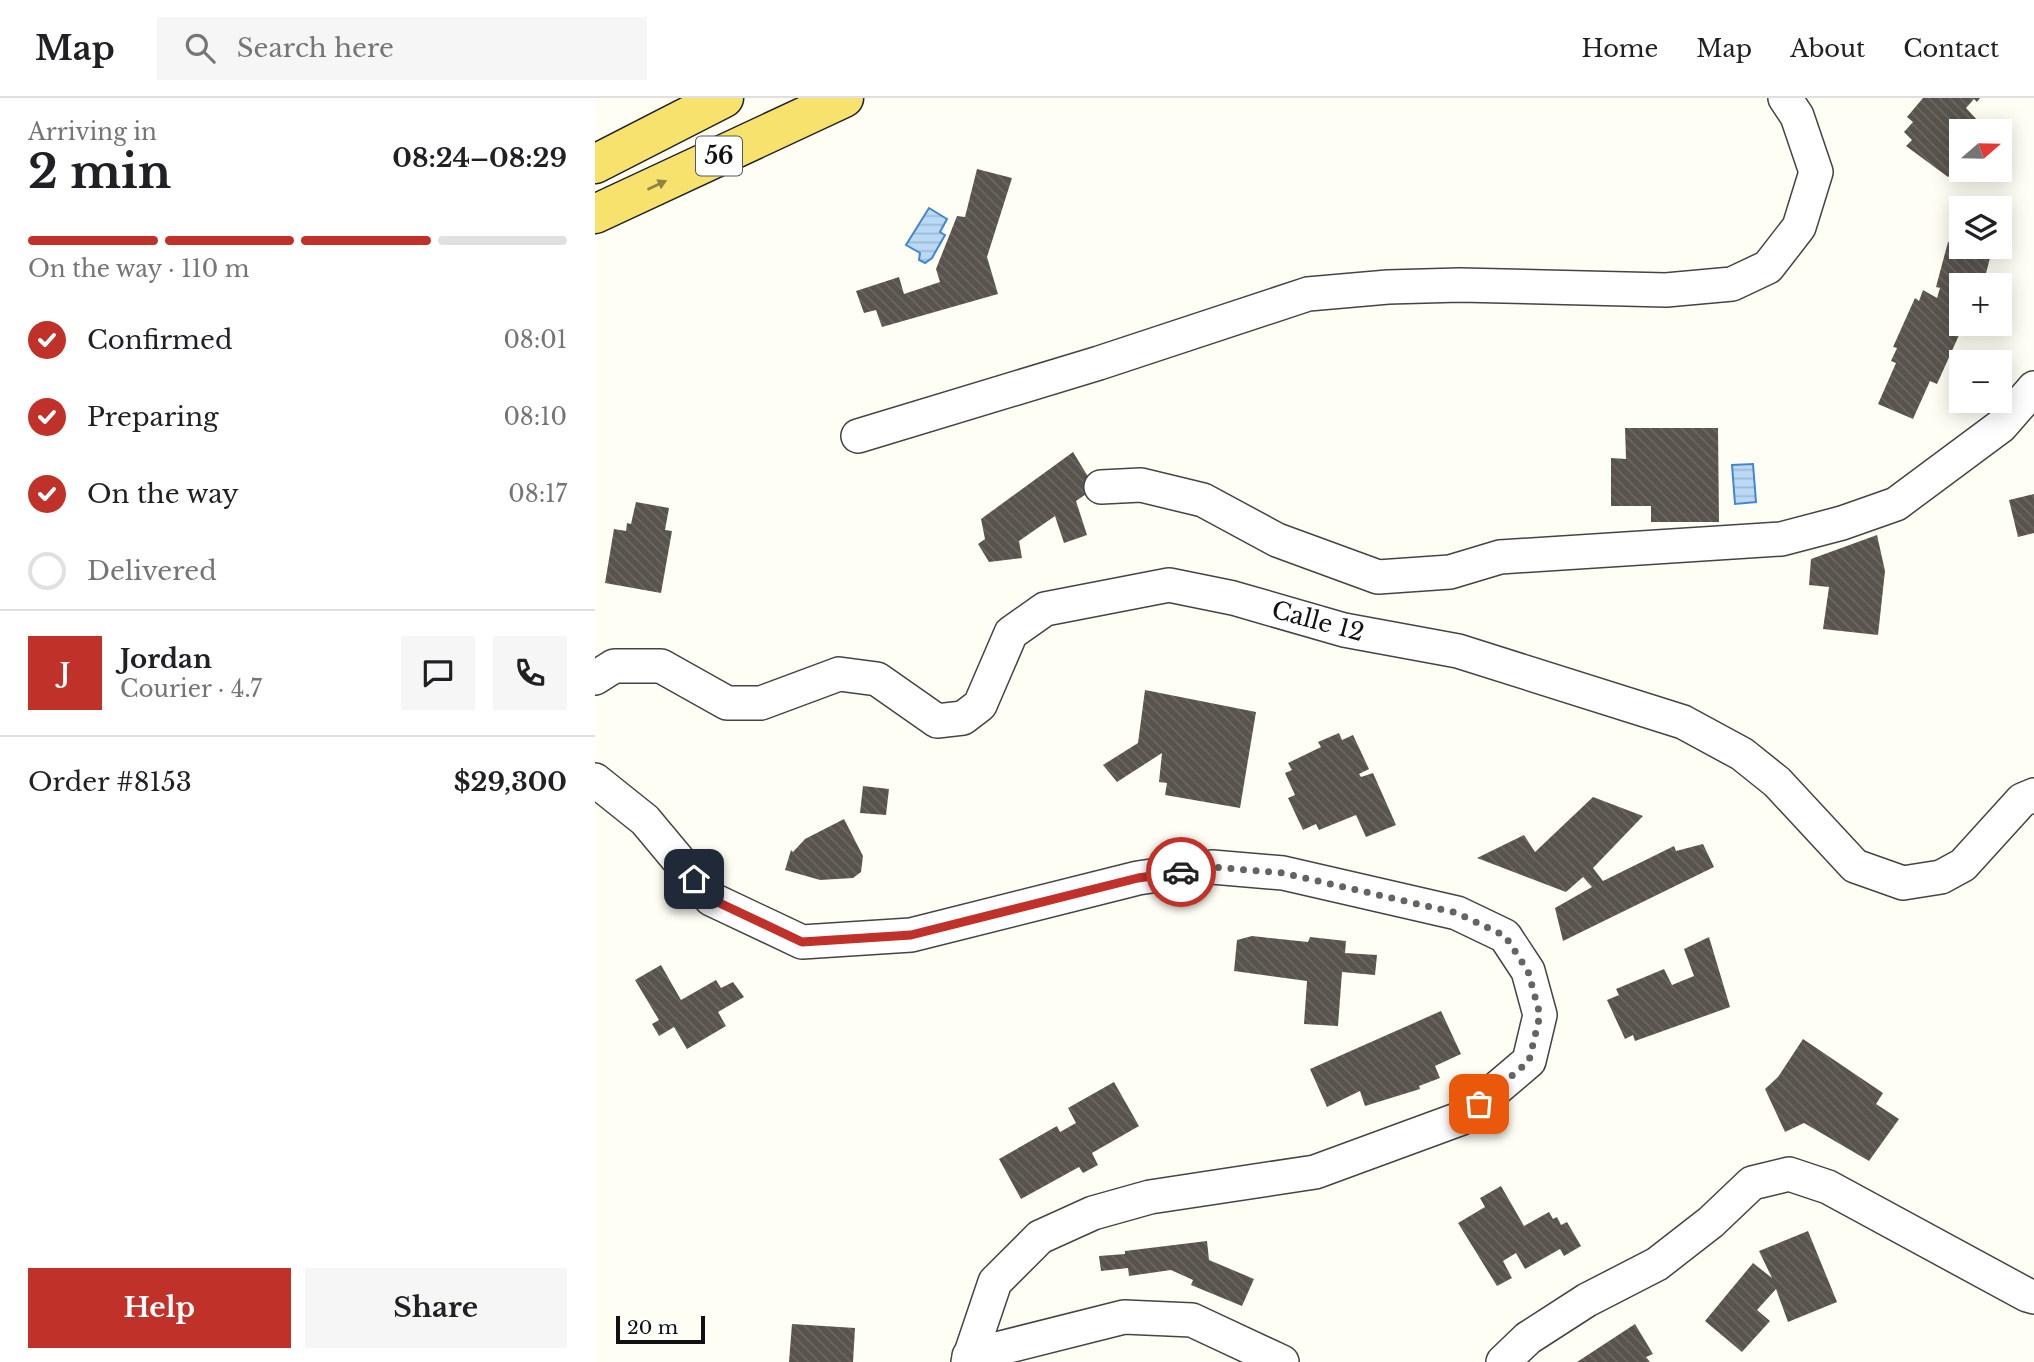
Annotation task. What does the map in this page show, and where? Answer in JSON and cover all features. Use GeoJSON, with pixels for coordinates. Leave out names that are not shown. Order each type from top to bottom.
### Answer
{"type":"FeatureCollection","features":[{"type":"Feature","properties":{"kind":"main road","name":"56"},"geometry":{"type":"LineString","coordinates":[[595,164],[723,98]]}},
{"type":"Feature","properties":{"kind":"main road","name":"56"},"geometry":{"type":"LineString","coordinates":[[595,214],[844,98]]}},
{"type":"Feature","properties":{"kind":"street"},"geometry":{"type":"LineString","coordinates":[[858,436],[1099,363],[1308,294],[1388,287],[1460,285],[1666,290],[1733,284],[1768,267],[1799,227],[1816,172],[1797,116],[1784,98]]}},
{"type":"Feature","properties":{"kind":"street"},"geometry":{"type":"LineString","coordinates":[[1101,487],[1141,485],[1203,500],[1277,540],[1378,577],[1450,572],[1500,557],[1781,539],[1842,523],[1896,504],[2001,426],[2034,388]]}},
{"type":"Feature","properties":{"kind":"street","name":"Calle 12"},"geometry":{"type":"LineString","coordinates":[[595,678],[614,666],[661,666],[727,702],[761,703],[839,674],[877,679],[937,721],[963,719],[980,705],[1011,633],[1045,609],[1169,585],[1233,598],[1344,630],[1458,651],[1683,722],[1742,754],[1777,782],[1855,866],[1903,883],[1941,877],[1963,865],[2022,800],[2034,795]]}},
{"type":"Feature","properties":{"kind":"street"},"geometry":{"type":"LineString","coordinates":[[595,780],[645,820],[711,899],[802,942],[911,935],[1138,878],[1212,867],[1283,873],[1457,913],[1505,936],[1528,971],[1540,1015],[1529,1061],[1462,1118],[1315,1172],[1150,1196],[1093,1213],[1040,1237],[995,1282],[968,1359]]}},
{"type":"Feature","properties":{"kind":"street"},"geometry":{"type":"LineString","coordinates":[[1503,1362],[1528,1338],[1587,1300],[1657,1264],[1711,1222],[1752,1183],[1789,1174],[1828,1187],[2034,1297]]}},
{"type":"Feature","properties":{"kind":"street"},"geometry":{"type":"LineString","coordinates":[[968,1359],[1123,1317],[1192,1320],[1282,1362]]}},
{"type":"Feature","properties":{"kind":"water"},"geometry":{"type":"Polygon","coordinates":[[[929,208],[947,219],[940,232],[945,235],[932,258],[925,263],[919,260],[920,253],[906,245],[929,208]]]}},
{"type":"Feature","properties":{"kind":"water"},"geometry":{"type":"Polygon","coordinates":[[[1753,464],[1756,502],[1735,504],[1732,465],[1753,464]]]}},
{"type":"Feature","properties":{"kind":"building"},"geometry":{"type":"Polygon","coordinates":[[[1923,98],[1980,98],[1977,102],[1974,99],[1966,108],[1976,119],[1949,119],[1948,177],[1906,146],[1912,140],[1904,132],[1913,122],[1907,117],[1923,98]]]}},
{"type":"Feature","properties":{"kind":"building"},"geometry":{"type":"Polygon","coordinates":[[[977,169],[1012,178],[987,257],[998,294],[882,327],[876,310],[864,313],[856,291],[899,277],[904,294],[940,282],[936,269],[957,216],[965,217],[977,169]]]}},
{"type":"Feature","properties":{"kind":"building"},"geometry":{"type":"Polygon","coordinates":[[[1948,242],[1949,259],[1990,259],[1986,273],[1949,273],[1949,336],[1959,336],[1952,350],[1949,350],[1949,357],[1937,384],[1930,381],[1913,419],[1878,404],[1896,363],[1891,361],[1897,348],[1893,347],[1915,298],[1919,301],[1923,290],[1937,298],[1940,288],[1936,287],[1948,242]]]}},
{"type":"Feature","properties":{"kind":"building"},"geometry":{"type":"Polygon","coordinates":[[[1625,428],[1718,428],[1719,522],[1651,522],[1651,506],[1611,506],[1611,458],[1626,459],[1625,428]]]}},
{"type":"Feature","properties":{"kind":"building"},"geometry":{"type":"Polygon","coordinates":[[[1073,452],[1095,488],[1076,501],[1087,535],[1064,543],[1055,516],[1019,541],[1022,558],[989,562],[978,544],[985,539],[981,519],[1073,452]]]}},
{"type":"Feature","properties":{"kind":"building"},"geometry":{"type":"Polygon","coordinates":[[[2034,494],[2034,533],[2018,537],[2009,500],[2034,494]]]}},
{"type":"Feature","properties":{"kind":"building"},"geometry":{"type":"Polygon","coordinates":[[[636,502],[669,508],[665,530],[672,531],[661,593],[605,583],[614,529],[626,531],[627,523],[631,524],[636,502]]]}},
{"type":"Feature","properties":{"kind":"building"},"geometry":{"type":"Polygon","coordinates":[[[1877,535],[1885,571],[1878,635],[1823,629],[1829,587],[1809,585],[1811,559],[1877,535]]]}},
{"type":"Feature","properties":{"kind":"building"},"geometry":{"type":"Polygon","coordinates":[[[1145,690],[1256,712],[1240,808],[1165,795],[1167,783],[1159,782],[1162,753],[1117,782],[1103,765],[1138,743],[1145,690]]]}},
{"type":"Feature","properties":{"kind":"building"},"geometry":{"type":"Polygon","coordinates":[[[1339,733],[1342,740],[1353,735],[1369,769],[1359,774],[1361,777],[1373,773],[1396,825],[1366,837],[1356,815],[1319,830],[1316,824],[1303,830],[1288,798],[1295,795],[1285,773],[1292,770],[1288,763],[1321,747],[1318,742],[1339,733]]]}},
{"type":"Feature","properties":{"kind":"building"},"geometry":{"type":"Polygon","coordinates":[[[863,786],[889,789],[886,815],[860,813],[863,786]]]}},
{"type":"Feature","properties":{"kind":"building"},"geometry":{"type":"Polygon","coordinates":[[[1593,797],[1643,816],[1593,868],[1603,881],[1674,846],[1676,851],[1703,844],[1714,867],[1563,941],[1555,908],[1592,887],[1583,877],[1566,892],[1477,858],[1524,835],[1535,852],[1593,797]]]}},
{"type":"Feature","properties":{"kind":"building"},"geometry":{"type":"Polygon","coordinates":[[[844,819],[863,856],[861,872],[853,878],[820,880],[785,870],[791,850],[793,852],[805,839],[844,819]]]}},
{"type":"Feature","properties":{"kind":"building"},"geometry":{"type":"Polygon","coordinates":[[[1252,936],[1308,942],[1310,937],[1346,941],[1345,953],[1377,955],[1375,975],[1342,972],[1338,1026],[1304,1024],[1307,981],[1234,971],[1237,940],[1252,936]]]}},
{"type":"Feature","properties":{"kind":"building"},"geometry":{"type":"Polygon","coordinates":[[[1709,937],[1730,1007],[1635,1041],[1633,1035],[1625,1039],[1607,1000],[1619,995],[1616,989],[1664,969],[1672,985],[1694,976],[1684,949],[1709,937]]]}},
{"type":"Feature","properties":{"kind":"building"},"geometry":{"type":"Polygon","coordinates":[[[661,965],[681,1000],[716,980],[721,988],[733,982],[744,997],[718,1012],[726,1026],[687,1049],[674,1027],[659,1036],[652,1024],[659,1020],[635,980],[661,965]]]}},
{"type":"Feature","properties":{"kind":"building"},"geometry":{"type":"Polygon","coordinates":[[[1441,1011],[1461,1054],[1435,1066],[1440,1078],[1419,1086],[1420,1089],[1365,1106],[1360,1091],[1327,1107],[1310,1069],[1441,1011]]]}},
{"type":"Feature","properties":{"kind":"building"},"geometry":{"type":"Polygon","coordinates":[[[1803,1039],[1883,1093],[1876,1104],[1899,1119],[1869,1161],[1804,1123],[1785,1132],[1765,1089],[1778,1077],[1803,1039]]]}},
{"type":"Feature","properties":{"kind":"building"},"geometry":{"type":"Polygon","coordinates":[[[1114,1082],[1139,1126],[1092,1153],[1098,1165],[1083,1173],[1079,1167],[1021,1199],[999,1159],[1057,1126],[1060,1132],[1076,1123],[1068,1108],[1114,1082]]]}},
{"type":"Feature","properties":{"kind":"building"},"geometry":{"type":"Polygon","coordinates":[[[1501,1186],[1524,1226],[1549,1212],[1553,1219],[1557,1217],[1561,1225],[1567,1222],[1581,1246],[1564,1256],[1560,1249],[1525,1269],[1516,1253],[1503,1261],[1512,1278],[1497,1286],[1458,1223],[1485,1207],[1480,1198],[1501,1186]]]}},
{"type":"Feature","properties":{"kind":"building"},"geometry":{"type":"Polygon","coordinates":[[[1808,1231],[1837,1302],[1788,1322],[1776,1289],[1757,1310],[1770,1321],[1742,1352],[1705,1321],[1753,1263],[1772,1278],[1759,1251],[1808,1231]]]}},
{"type":"Feature","properties":{"kind":"building"},"geometry":{"type":"Polygon","coordinates":[[[1207,1241],[1209,1260],[1254,1279],[1242,1306],[1191,1285],[1193,1280],[1171,1270],[1129,1276],[1128,1268],[1101,1271],[1099,1256],[1207,1241]]]}},
{"type":"Feature","properties":{"kind":"building"},"geometry":{"type":"Polygon","coordinates":[[[792,1324],[855,1328],[853,1362],[789,1362],[792,1324]]]}},
{"type":"Feature","properties":{"kind":"building"},"geometry":{"type":"Polygon","coordinates":[[[1635,1324],[1653,1354],[1646,1357],[1650,1362],[1577,1362],[1635,1324]]]}},
{"type":"Feature","properties":{"kind":"way so far"},"geometry":{"type":"LineString","coordinates":[[1181,872],[1212,867],[1283,873],[1457,913],[1505,936],[1528,971],[1540,1015],[1529,1061],[1479,1104]]}},
{"type":"Feature","properties":{"kind":"route"},"geometry":{"type":"LineString","coordinates":[[694,879],[711,899],[802,942],[911,935],[1138,878],[1181,872]]}}]}
